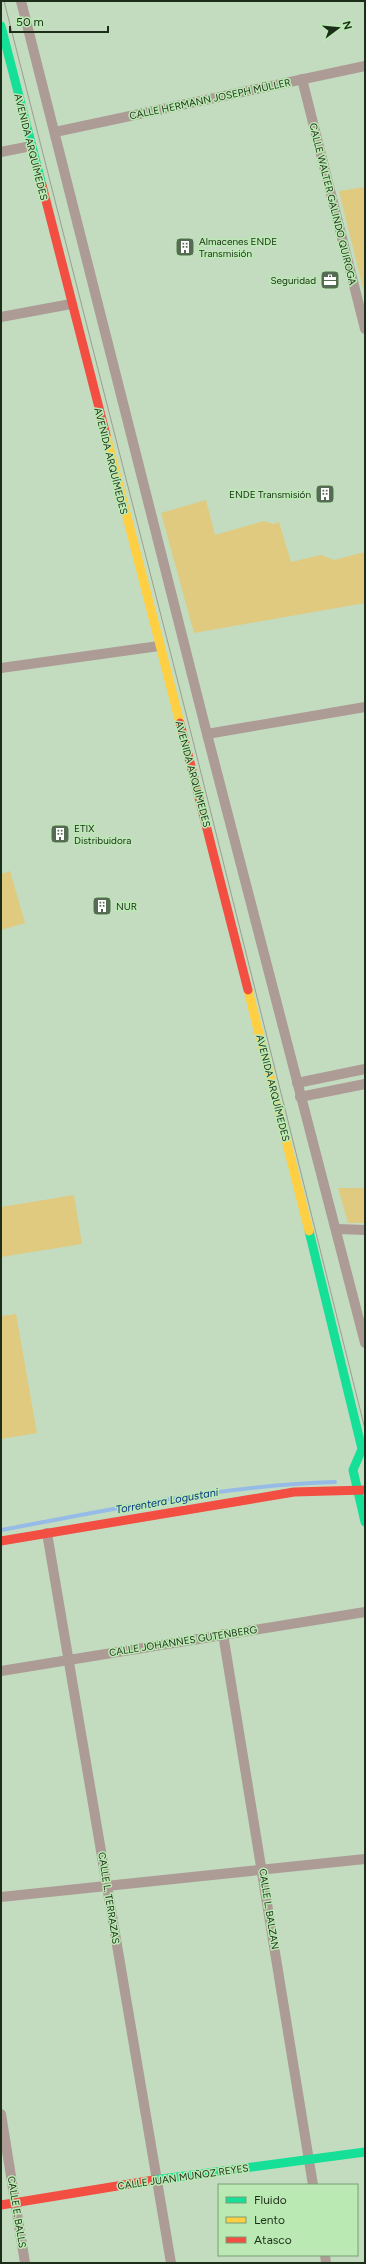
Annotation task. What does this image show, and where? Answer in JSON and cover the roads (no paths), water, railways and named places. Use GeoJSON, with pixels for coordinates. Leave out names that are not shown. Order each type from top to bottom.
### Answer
{"type":"FeatureCollection","features":[{"type":"Feature","properties":{"kind":"street"},"geometry":{"type":"LineString","coordinates":[[21,1],[300,1098],[337,1229],[365,1343]]}},
{"type":"Feature","properties":{"kind":"street","name":"AVENIDA ARQUÍMEDES"},"geometry":{"type":"LineString","coordinates":[[1,26],[71,304],[286,1137],[362,1449],[353,1470]]}},
{"type":"Feature","properties":{"kind":"street","name":"CALLE HERMANN JOSEPH MÜLLER"},"geometry":{"type":"LineString","coordinates":[[55,132],[365,66]]}},
{"type":"Feature","properties":{"kind":"street","name":"CALLE WALTER GALINDO QUIROGA"},"geometry":{"type":"LineString","coordinates":[[302,79],[365,329]]}},
{"type":"Feature","properties":{"kind":"street"},"geometry":{"type":"LineString","coordinates":[[1,152],[31,146]]}},
{"type":"Feature","properties":{"kind":"street"},"geometry":{"type":"LineString","coordinates":[[1,317],[71,304]]}},
{"type":"Feature","properties":{"kind":"street"},"geometry":{"type":"LineString","coordinates":[[1,668],[159,646]]}},
{"type":"Feature","properties":{"kind":"street"},"geometry":{"type":"LineString","coordinates":[[207,734],[365,708]]}},
{"type":"Feature","properties":{"kind":"street"},"geometry":{"type":"LineString","coordinates":[[297,1083],[365,1069]]}},
{"type":"Feature","properties":{"kind":"street"},"geometry":{"type":"LineString","coordinates":[[300,1098],[365,1084]]}},
{"type":"Feature","properties":{"kind":"street"},"geometry":{"type":"LineString","coordinates":[[337,1229],[365,1230]]}},
{"type":"Feature","properties":{"kind":"street"},"geometry":{"type":"LineString","coordinates":[[365,1469],[353,1470],[361,1490],[365,1522]]}},
{"type":"Feature","properties":{"kind":"street"},"geometry":{"type":"LineString","coordinates":[[1,1541],[294,1492],[361,1490]]}},
{"type":"Feature","properties":{"kind":"street","name":"CALLE L. TERRAZAS"},"geometry":{"type":"LineString","coordinates":[[47,1533],[70,1659],[171,2263]]}},
{"type":"Feature","properties":{"kind":"street","name":"CALLE JOHANNES GUTENBERG"},"geometry":{"type":"LineString","coordinates":[[1,1671],[365,1612]]}},
{"type":"Feature","properties":{"kind":"street","name":"CALLE L. BALZAN"},"geometry":{"type":"LineString","coordinates":[[223,1634],[313,2184]]}},
{"type":"Feature","properties":{"kind":"street"},"geometry":{"type":"LineString","coordinates":[[1,1897],[365,1859]]}},
{"type":"Feature","properties":{"kind":"street","name":"CALLE E. BALLS"},"geometry":{"type":"LineString","coordinates":[[1,2114],[25,2263]]}},
{"type":"Feature","properties":{"kind":"street","name":"CALLE JUAN MUÑOZ REYES"},"geometry":{"type":"LineString","coordinates":[[1,2205],[156,2180],[365,2152]]}},
{"type":"Feature","properties":{"kind":"waterway","name":"Torrentera Logustani"},"geometry":{"type":"LineString","coordinates":[[1,1530],[209,1493],[293,1484],[335,1482]]}},
{"type":"Feature","properties":{"kind":"tram line"},"geometry":{"type":"LineString","coordinates":[[4,1],[192,737],[365,1429]]}},
{"type":"Feature","properties":{"kind":"place","name":"Almacenes ENDE Transmisión"},"geometry":{"type":"Point","coordinates":[185,247]}},
{"type":"Feature","properties":{"kind":"place","name":"Seguridad"},"geometry":{"type":"Point","coordinates":[330,280]}},
{"type":"Feature","properties":{"kind":"place","name":"ENDE Transmisión"},"geometry":{"type":"Point","coordinates":[325,494]}},
{"type":"Feature","properties":{"kind":"place","name":"ETIX Distribuidora"},"geometry":{"type":"Point","coordinates":[60,834]}},
{"type":"Feature","properties":{"kind":"place","name":"NUR"},"geometry":{"type":"Point","coordinates":[102,906]}}]}
